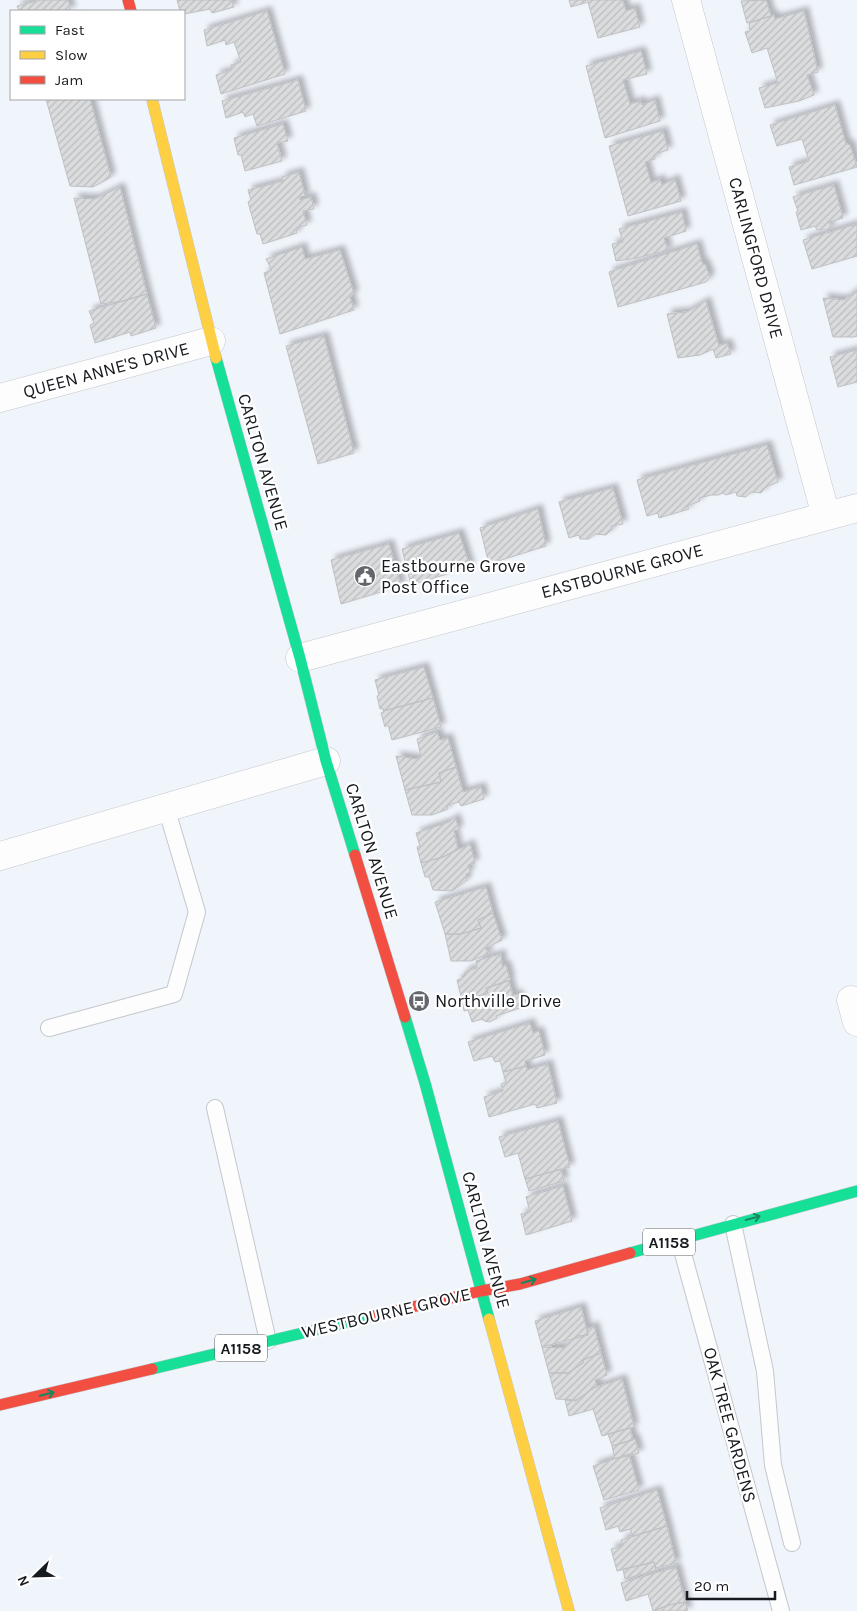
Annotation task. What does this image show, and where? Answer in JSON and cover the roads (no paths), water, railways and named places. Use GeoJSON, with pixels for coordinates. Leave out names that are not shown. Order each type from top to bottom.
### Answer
{"type":"FeatureCollection","features":[{"type":"Feature","properties":{"kind":"street","name":"CARLINGFORD DRIVE"},"geometry":{"type":"LineString","coordinates":[[686,0],[826,516]]}},
{"type":"Feature","properties":{"kind":"street","name":"CARLTON AVENUE"},"geometry":{"type":"LineString","coordinates":[[152,100],[212,341],[300,658],[326,761],[424,1083],[570,1611]]}},
{"type":"Feature","properties":{"kind":"street","name":"QUEEN ANNE'S DRIVE"},"geometry":{"type":"LineString","coordinates":[[0,398],[212,341]]}},
{"type":"Feature","properties":{"kind":"street","name":"EASTBOURNE GROVE"},"geometry":{"type":"LineString","coordinates":[[300,658],[857,508]]}},
{"type":"Feature","properties":{"kind":"street"},"geometry":{"type":"LineString","coordinates":[[0,856],[326,761]]}},
{"type":"Feature","properties":{"kind":"street","name":"WESTBOURNE GROVE"},"geometry":{"type":"LineString","coordinates":[[0,1405],[482,1291],[520,1284],[857,1191]]}},
{"type":"Feature","properties":{"kind":"lane"},"geometry":{"type":"LineString","coordinates":[[49,1028],[174,994],[197,912],[166,807]]}},
{"type":"Feature","properties":{"kind":"lane"},"geometry":{"type":"LineString","coordinates":[[215,1108],[268,1341]]}},
{"type":"Feature","properties":{"kind":"lane"},"geometry":{"type":"LineString","coordinates":[[733,1224],[765,1371],[773,1465],[792,1543]]}},
{"type":"Feature","properties":{"kind":"lane","name":"OAK TREE GARDENS"},"geometry":{"type":"LineString","coordinates":[[679,1239],[781,1611]]}},
{"type":"Feature","properties":{"kind":"place","name":"Eastbourne Grove Post Office"},"geometry":{"type":"Point","coordinates":[365,576]}},
{"type":"Feature","properties":{"kind":"place","name":"Northville Drive"},"geometry":{"type":"Point","coordinates":[419,1001]}}]}
